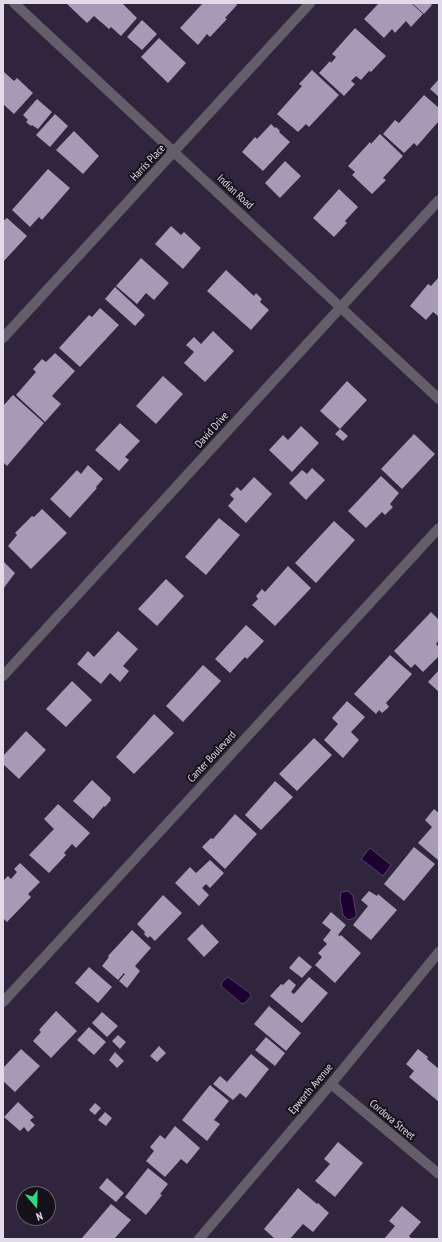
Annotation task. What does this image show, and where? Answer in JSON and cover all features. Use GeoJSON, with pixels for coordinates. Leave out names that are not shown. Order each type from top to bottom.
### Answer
{"type":"FeatureCollection","features":[{"type":"Feature","properties":{"kind":"street","name":"Indian Road"},"geometry":{"type":"LineString","coordinates":[[14,3],[439,400]]}},
{"type":"Feature","properties":{"kind":"street","name":"Harris Place"},"geometry":{"type":"LineString","coordinates":[[3,338],[310,3]]}},
{"type":"Feature","properties":{"kind":"street","name":"David Drive"},"geometry":{"type":"LineString","coordinates":[[3,676],[439,200]]}},
{"type":"Feature","properties":{"kind":"street","name":"Canter Boulevard"},"geometry":{"type":"LineString","coordinates":[[3,1002],[439,528]]}},
{"type":"Feature","properties":{"kind":"street","name":"Epworth Avenue"},"geometry":{"type":"LineString","coordinates":[[199,1239],[439,952]]}},
{"type":"Feature","properties":{"kind":"street","name":"Cordova Street"},"geometry":{"type":"LineString","coordinates":[[330,1084],[439,1174]]}},
{"type":"Feature","properties":{"kind":"shaded area"},"geometry":{"type":"Polygon","coordinates":[[[370,848],[391,865],[383,876],[361,859],[370,848]]]}},
{"type":"Feature","properties":{"kind":"shaded area"},"geometry":{"type":"Polygon","coordinates":[[[348,891],[353,896],[356,917],[348,920],[343,915],[340,899],[341,892],[348,891]]]}},
{"type":"Feature","properties":{"kind":"shaded area"},"geometry":{"type":"Polygon","coordinates":[[[228,977],[250,993],[251,996],[245,1003],[242,1004],[221,986],[222,982],[228,977]]]}},
{"type":"Feature","properties":{"kind":"building"},"geometry":{"type":"Polygon","coordinates":[[[66,3],[122,3],[137,18],[121,36],[111,27],[109,29],[94,16],[87,23],[66,3]]]}},
{"type":"Feature","properties":{"kind":"building"},"geometry":{"type":"Polygon","coordinates":[[[203,3],[236,3],[237,5],[225,18],[227,19],[210,37],[207,34],[198,45],[180,28],[203,3]]]}},
{"type":"Feature","properties":{"kind":"building"},"geometry":{"type":"Polygon","coordinates":[[[379,3],[411,3],[423,14],[411,27],[406,21],[395,33],[392,29],[384,38],[364,19],[379,3]]]}},
{"type":"Feature","properties":{"kind":"building"},"geometry":{"type":"Polygon","coordinates":[[[412,3],[430,3],[432,5],[424,14],[412,3]]]}},
{"type":"Feature","properties":{"kind":"building"},"geometry":{"type":"Polygon","coordinates":[[[142,20],[157,34],[142,50],[127,37],[142,20]]]}},
{"type":"Feature","properties":{"kind":"building"},"geometry":{"type":"Polygon","coordinates":[[[355,28],[386,56],[361,80],[356,76],[351,81],[355,84],[344,96],[319,73],[336,57],[332,54],[355,28]]]}},
{"type":"Feature","properties":{"kind":"building"},"geometry":{"type":"Polygon","coordinates":[[[159,38],[186,63],[168,83],[141,57],[159,38]]]}},
{"type":"Feature","properties":{"kind":"building"},"geometry":{"type":"Polygon","coordinates":[[[312,70],[339,95],[309,127],[306,124],[298,132],[277,114],[302,86],[299,84],[312,70]]]}},
{"type":"Feature","properties":{"kind":"building"},"geometry":{"type":"Polygon","coordinates":[[[4,72],[14,81],[17,78],[33,93],[14,114],[3,104],[4,72]]]}},
{"type":"Feature","properties":{"kind":"building"},"geometry":{"type":"Polygon","coordinates":[[[439,79],[439,97],[430,89],[439,79]]]}},
{"type":"Feature","properties":{"kind":"building"},"geometry":{"type":"Polygon","coordinates":[[[424,95],[439,108],[439,121],[417,146],[414,143],[404,153],[383,134],[395,120],[399,123],[424,95]]]}},
{"type":"Feature","properties":{"kind":"building"},"geometry":{"type":"Polygon","coordinates":[[[37,99],[52,112],[38,129],[26,122],[28,120],[23,115],[37,99]]]}},
{"type":"Feature","properties":{"kind":"building"},"geometry":{"type":"Polygon","coordinates":[[[55,114],[68,126],[50,147],[36,135],[55,114]]]}},
{"type":"Feature","properties":{"kind":"building"},"geometry":{"type":"Polygon","coordinates":[[[271,124],[275,128],[276,127],[280,131],[279,132],[290,142],[263,171],[242,152],[255,137],[257,139],[271,124]]]}},
{"type":"Feature","properties":{"kind":"building"},"geometry":{"type":"Polygon","coordinates":[[[74,131],[99,156],[83,174],[56,150],[74,131]]]}},
{"type":"Feature","properties":{"kind":"building"},"geometry":{"type":"Polygon","coordinates":[[[380,134],[403,156],[383,178],[386,180],[372,194],[352,175],[355,172],[348,166],[370,142],[371,144],[380,134]]]}},
{"type":"Feature","properties":{"kind":"building"},"geometry":{"type":"Polygon","coordinates":[[[285,161],[301,176],[280,198],[265,183],[285,161]]]}},
{"type":"Feature","properties":{"kind":"building"},"geometry":{"type":"Polygon","coordinates":[[[48,169],[70,188],[42,220],[39,217],[30,227],[12,210],[48,169]]]}},
{"type":"Feature","properties":{"kind":"building"},"geometry":{"type":"Polygon","coordinates":[[[339,189],[358,207],[345,221],[347,223],[334,237],[313,218],[339,189]]]}},
{"type":"Feature","properties":{"kind":"building"},"geometry":{"type":"Polygon","coordinates":[[[7,218],[27,236],[3,262],[3,221],[7,218]]]}},
{"type":"Feature","properties":{"kind":"building"},"geometry":{"type":"Polygon","coordinates":[[[171,226],[181,235],[184,232],[201,248],[183,269],[155,244],[171,226]]]}},
{"type":"Feature","properties":{"kind":"building"},"geometry":{"type":"Polygon","coordinates":[[[141,258],[169,283],[154,300],[146,293],[137,304],[116,286],[141,258]]]}},
{"type":"Feature","properties":{"kind":"building"},"geometry":{"type":"Polygon","coordinates":[[[226,270],[254,296],[256,293],[262,299],[260,302],[269,310],[251,330],[207,291],[226,270]]]}},
{"type":"Feature","properties":{"kind":"building"},"geometry":{"type":"Polygon","coordinates":[[[439,277],[439,315],[438,316],[433,312],[426,320],[410,306],[428,284],[431,286],[439,277]]]}},
{"type":"Feature","properties":{"kind":"building"},"geometry":{"type":"Polygon","coordinates":[[[115,287],[145,315],[135,326],[105,299],[115,287]]]}},
{"type":"Feature","properties":{"kind":"building"},"geometry":{"type":"Polygon","coordinates":[[[100,308],[119,325],[80,367],[59,348],[89,315],[92,317],[100,308]]]}},
{"type":"Feature","properties":{"kind":"building"},"geometry":{"type":"Polygon","coordinates":[[[213,331],[234,351],[205,382],[184,363],[194,352],[186,345],[194,337],[201,344],[213,331]]]}},
{"type":"Feature","properties":{"kind":"building"},"geometry":{"type":"Polygon","coordinates":[[[55,353],[75,371],[52,396],[61,404],[45,422],[16,395],[36,372],[33,369],[42,359],[46,362],[55,353]]]}},
{"type":"Feature","properties":{"kind":"building"},"geometry":{"type":"Polygon","coordinates":[[[163,376],[183,394],[156,424],[136,406],[163,376]]]}},
{"type":"Feature","properties":{"kind":"building"},"geometry":{"type":"Polygon","coordinates":[[[347,381],[367,400],[340,429],[320,411],[347,381]]]}},
{"type":"Feature","properties":{"kind":"building"},"geometry":{"type":"Polygon","coordinates":[[[13,395],[44,423],[7,466],[3,462],[3,406],[13,395]]]}},
{"type":"Feature","properties":{"kind":"building"},"geometry":{"type":"Polygon","coordinates":[[[120,423],[140,441],[125,457],[129,460],[119,471],[95,450],[120,423]]]}},
{"type":"Feature","properties":{"kind":"building"},"geometry":{"type":"Polygon","coordinates":[[[301,426],[319,443],[292,472],[269,450],[283,435],[288,440],[301,426]]]}},
{"type":"Feature","properties":{"kind":"building"},"geometry":{"type":"Polygon","coordinates":[[[340,429],[348,436],[343,441],[335,434],[340,429]]]}},
{"type":"Feature","properties":{"kind":"building"},"geometry":{"type":"Polygon","coordinates":[[[414,434],[435,454],[402,489],[381,469],[414,434]]]}},
{"type":"Feature","properties":{"kind":"building"},"geometry":{"type":"Polygon","coordinates":[[[88,465],[103,479],[96,487],[97,488],[70,518],[50,499],[77,470],[81,474],[88,465]]]}},
{"type":"Feature","properties":{"kind":"building"},"geometry":{"type":"Polygon","coordinates":[[[312,468],[325,480],[306,500],[289,483],[302,470],[307,474],[312,468]]]}},
{"type":"Feature","properties":{"kind":"building"},"geometry":{"type":"Polygon","coordinates":[[[381,476],[399,493],[390,504],[393,507],[385,515],[382,512],[366,528],[348,511],[381,476]]]}},
{"type":"Feature","properties":{"kind":"building"},"geometry":{"type":"Polygon","coordinates":[[[254,477],[272,494],[246,523],[228,506],[234,499],[230,495],[237,487],[241,491],[254,477]]]}},
{"type":"Feature","properties":{"kind":"building"},"geometry":{"type":"Polygon","coordinates":[[[42,509],[67,533],[31,569],[8,546],[17,535],[15,533],[32,516],[34,517],[42,509]]]}},
{"type":"Feature","properties":{"kind":"building"},"geometry":{"type":"Polygon","coordinates":[[[219,518],[240,535],[206,575],[185,557],[219,518]]]}},
{"type":"Feature","properties":{"kind":"building"},"geometry":{"type":"Polygon","coordinates":[[[334,521],[355,540],[316,583],[295,563],[334,521]]]}},
{"type":"Feature","properties":{"kind":"building"},"geometry":{"type":"Polygon","coordinates":[[[3,561],[15,573],[3,589],[3,561]]]}},
{"type":"Feature","properties":{"kind":"building"},"geometry":{"type":"Polygon","coordinates":[[[288,566],[311,588],[275,626],[252,605],[258,599],[256,596],[262,589],[265,592],[288,566]]]}},
{"type":"Feature","properties":{"kind":"building"},"geometry":{"type":"Polygon","coordinates":[[[166,579],[184,596],[157,626],[138,609],[166,579]]]}},
{"type":"Feature","properties":{"kind":"building"},"geometry":{"type":"Polygon","coordinates":[[[431,612],[439,620],[439,640],[436,644],[439,647],[439,656],[423,672],[415,664],[411,668],[394,651],[431,612]]]}},
{"type":"Feature","properties":{"kind":"building"},"geometry":{"type":"Polygon","coordinates":[[[246,625],[264,641],[247,659],[245,657],[230,673],[215,659],[246,625]]]}},
{"type":"Feature","properties":{"kind":"building"},"geometry":{"type":"Polygon","coordinates":[[[118,631],[138,649],[123,666],[129,671],[120,682],[110,673],[101,684],[77,664],[88,651],[94,657],[118,631]]]}},
{"type":"Feature","properties":{"kind":"building"},"geometry":{"type":"Polygon","coordinates":[[[390,655],[412,674],[386,703],[389,707],[382,713],[379,710],[376,714],[354,694],[390,655]]]}},
{"type":"Feature","properties":{"kind":"building"},"geometry":{"type":"Polygon","coordinates":[[[203,665],[221,681],[183,722],[166,706],[203,665]]]}},
{"type":"Feature","properties":{"kind":"building"},"geometry":{"type":"Polygon","coordinates":[[[439,670],[439,692],[428,682],[439,670]]]}},
{"type":"Feature","properties":{"kind":"building"},"geometry":{"type":"Polygon","coordinates":[[[72,681],[92,700],[66,727],[46,709],[72,681]]]}},
{"type":"Feature","properties":{"kind":"building"},"geometry":{"type":"Polygon","coordinates":[[[347,701],[365,717],[351,732],[359,740],[343,758],[324,740],[338,724],[332,718],[347,701]]]}},
{"type":"Feature","properties":{"kind":"building"},"geometry":{"type":"Polygon","coordinates":[[[154,714],[174,733],[134,774],[116,757],[154,714]]]}},
{"type":"Feature","properties":{"kind":"building"},"geometry":{"type":"Polygon","coordinates":[[[26,731],[46,750],[19,779],[3,764],[3,756],[26,731]]]}},
{"type":"Feature","properties":{"kind":"building"},"geometry":{"type":"Polygon","coordinates":[[[314,738],[332,755],[297,791],[279,774],[314,738]]]}},
{"type":"Feature","properties":{"kind":"building"},"geometry":{"type":"Polygon","coordinates":[[[92,780],[111,798],[105,807],[104,806],[93,819],[73,801],[92,780]]]}},
{"type":"Feature","properties":{"kind":"building"},"geometry":{"type":"Polygon","coordinates":[[[275,781],[293,797],[261,830],[245,815],[275,781]]]}},
{"type":"Feature","properties":{"kind":"building"},"geometry":{"type":"Polygon","coordinates":[[[58,804],[90,833],[76,848],[72,844],[64,853],[66,855],[49,873],[29,855],[54,829],[44,819],[58,804]]]}},
{"type":"Feature","properties":{"kind":"building"},"geometry":{"type":"Polygon","coordinates":[[[434,809],[439,813],[438,860],[418,843],[432,827],[425,820],[434,809]]]}},
{"type":"Feature","properties":{"kind":"building"},"geometry":{"type":"Polygon","coordinates":[[[235,814],[257,834],[225,869],[202,847],[211,838],[213,839],[235,814]]]}},
{"type":"Feature","properties":{"kind":"building"},"geometry":{"type":"Polygon","coordinates":[[[414,847],[435,864],[404,901],[384,884],[414,847]]]}},
{"type":"Feature","properties":{"kind":"building"},"geometry":{"type":"Polygon","coordinates":[[[210,860],[224,873],[210,888],[206,884],[202,888],[209,895],[199,906],[175,883],[190,867],[196,873],[210,860]]]}},
{"type":"Feature","properties":{"kind":"building"},"geometry":{"type":"Polygon","coordinates":[[[20,863],[40,882],[28,894],[31,897],[7,922],[3,918],[3,881],[8,876],[11,879],[17,872],[14,869],[20,863]]]}},
{"type":"Feature","properties":{"kind":"building"},"geometry":{"type":"Polygon","coordinates":[[[369,891],[377,896],[378,894],[397,910],[371,940],[353,925],[368,906],[361,900],[369,891]]]}},
{"type":"Feature","properties":{"kind":"building"},"geometry":{"type":"Polygon","coordinates":[[[163,895],[182,913],[155,941],[150,936],[148,938],[144,934],[145,932],[137,924],[163,895]]]}},
{"type":"Feature","properties":{"kind":"building"},"geometry":{"type":"Polygon","coordinates":[[[331,912],[346,925],[338,935],[341,935],[361,953],[335,983],[315,965],[322,957],[318,953],[327,944],[323,940],[331,930],[322,923],[331,912]]]}},
{"type":"Feature","properties":{"kind":"building"},"geometry":{"type":"Polygon","coordinates":[[[202,924],[219,942],[204,957],[187,939],[202,924]]]}},
{"type":"Feature","properties":{"kind":"building"},"geometry":{"type":"Polygon","coordinates":[[[132,930],[151,948],[135,966],[140,971],[127,988],[119,981],[125,974],[124,973],[118,980],[102,966],[109,957],[108,956],[132,930]]]}},
{"type":"Feature","properties":{"kind":"building"},"geometry":{"type":"Polygon","coordinates":[[[299,956],[312,967],[302,978],[289,968],[299,956]]]}},
{"type":"Feature","properties":{"kind":"building"},"geometry":{"type":"Polygon","coordinates":[[[89,967],[112,987],[98,1003],[75,983],[89,967]]]}},
{"type":"Feature","properties":{"kind":"building"},"geometry":{"type":"Polygon","coordinates":[[[309,977],[328,993],[302,1023],[270,996],[281,984],[283,985],[289,979],[296,985],[291,992],[294,994],[309,977]]]}},
{"type":"Feature","properties":{"kind":"building"},"geometry":{"type":"Polygon","coordinates":[[[269,1006],[301,1033],[286,1051],[254,1024],[269,1006]]]}},
{"type":"Feature","properties":{"kind":"building"},"geometry":{"type":"Polygon","coordinates":[[[56,1011],[77,1031],[51,1058],[33,1041],[41,1032],[39,1030],[56,1011]]]}},
{"type":"Feature","properties":{"kind":"building"},"geometry":{"type":"Polygon","coordinates":[[[102,1012],[118,1026],[107,1037],[92,1023],[102,1012]]]}},
{"type":"Feature","properties":{"kind":"building"},"geometry":{"type":"Polygon","coordinates":[[[89,1027],[106,1042],[94,1055],[77,1040],[89,1027]]]}},
{"type":"Feature","properties":{"kind":"building"},"geometry":{"type":"Polygon","coordinates":[[[118,1035],[126,1042],[120,1049],[112,1041],[118,1035]]]}},
{"type":"Feature","properties":{"kind":"building"},"geometry":{"type":"Polygon","coordinates":[[[266,1037],[285,1053],[275,1066],[255,1050],[266,1037]]]}},
{"type":"Feature","properties":{"kind":"building"},"geometry":{"type":"Polygon","coordinates":[[[159,1046],[166,1053],[157,1062],[150,1056],[159,1046]]]}},
{"type":"Feature","properties":{"kind":"building"},"geometry":{"type":"Polygon","coordinates":[[[21,1049],[40,1066],[15,1092],[3,1081],[3,1068],[21,1049]]]}},
{"type":"Feature","properties":{"kind":"building"},"geometry":{"type":"Polygon","coordinates":[[[418,1049],[439,1069],[439,1102],[409,1077],[414,1071],[406,1064],[418,1049]]]}},
{"type":"Feature","properties":{"kind":"building"},"geometry":{"type":"Polygon","coordinates":[[[115,1052],[124,1061],[117,1068],[109,1060],[115,1052]]]}},
{"type":"Feature","properties":{"kind":"building"},"geometry":{"type":"Polygon","coordinates":[[[251,1054],[269,1069],[246,1098],[240,1093],[233,1100],[213,1084],[220,1076],[227,1082],[251,1054]]]}},
{"type":"Feature","properties":{"kind":"building"},"geometry":{"type":"Polygon","coordinates":[[[210,1085],[229,1101],[214,1120],[220,1124],[207,1141],[182,1120],[210,1085]]]}},
{"type":"Feature","properties":{"kind":"building"},"geometry":{"type":"Polygon","coordinates":[[[18,1102],[34,1117],[30,1120],[35,1125],[28,1132],[24,1127],[20,1131],[4,1117],[18,1102]]]}},
{"type":"Feature","properties":{"kind":"building"},"geometry":{"type":"Polygon","coordinates":[[[95,1103],[101,1108],[95,1115],[89,1110],[95,1103]]]}},
{"type":"Feature","properties":{"kind":"building"},"geometry":{"type":"Polygon","coordinates":[[[105,1112],[112,1118],[106,1126],[98,1120],[105,1112]]]}},
{"type":"Feature","properties":{"kind":"building"},"geometry":{"type":"Polygon","coordinates":[[[175,1126],[200,1148],[187,1164],[181,1159],[165,1177],[146,1161],[154,1151],[150,1147],[160,1135],[165,1139],[175,1126]]]}},
{"type":"Feature","properties":{"kind":"building"},"geometry":{"type":"Polygon","coordinates":[[[338,1142],[363,1163],[335,1197],[315,1181],[330,1164],[324,1159],[338,1142]]]}},
{"type":"Feature","properties":{"kind":"building"},"geometry":{"type":"Polygon","coordinates":[[[148,1168],[168,1184],[160,1194],[162,1195],[146,1215],[125,1197],[148,1168]]]}},
{"type":"Feature","properties":{"kind":"building"},"geometry":{"type":"Polygon","coordinates":[[[107,1178],[124,1193],[116,1202],[99,1188],[107,1178]]]}},
{"type":"Feature","properties":{"kind":"building"},"geometry":{"type":"Polygon","coordinates":[[[298,1188],[329,1213],[313,1232],[303,1224],[290,1239],[275,1239],[264,1229],[298,1188]]]}},
{"type":"Feature","properties":{"kind":"building"},"geometry":{"type":"Polygon","coordinates":[[[111,1204],[131,1220],[115,1238],[116,1239],[83,1239],[82,1238],[111,1204]]]}},
{"type":"Feature","properties":{"kind":"building"},"geometry":{"type":"Polygon","coordinates":[[[402,1206],[421,1222],[409,1236],[412,1239],[384,1239],[395,1226],[389,1221],[402,1206]]]}}]}
